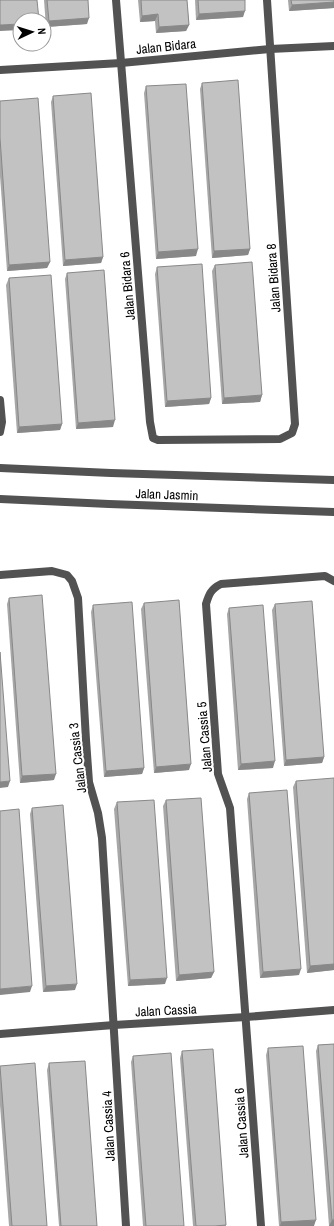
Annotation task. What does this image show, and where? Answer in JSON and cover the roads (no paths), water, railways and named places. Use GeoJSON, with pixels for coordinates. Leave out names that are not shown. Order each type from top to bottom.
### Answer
{"type":"FeatureCollection","features":[{"type":"Feature","properties":{"kind":"street","name":"Jalan Bidara 6"},"geometry":{"type":"LineString","coordinates":[[116,0],[151,433],[153,438],[158,440],[221,440]]}},
{"type":"Feature","properties":{"kind":"street"},"geometry":{"type":"LineString","coordinates":[[267,0],[270,48]]}},
{"type":"Feature","properties":{"kind":"street","name":"Jalan Bidara"},"geometry":{"type":"LineString","coordinates":[[0,70],[121,63],[270,48],[334,46]]}},
{"type":"Feature","properties":{"kind":"street","name":"Jalan Bidara 8"},"geometry":{"type":"LineString","coordinates":[[221,440],[280,439],[292,434],[295,424],[270,48]]}},
{"type":"Feature","properties":{"kind":"street"},"geometry":{"type":"LineString","coordinates":[[0,400],[2,422],[0,432]]}},
{"type":"Feature","properties":{"kind":"street","name":"Jalan Jasmin"},"geometry":{"type":"LineString","coordinates":[[0,468],[334,480]]}},
{"type":"Feature","properties":{"kind":"street","name":"Jalan Jasmin"},"geometry":{"type":"LineString","coordinates":[[0,499],[334,512]]}},
{"type":"Feature","properties":{"kind":"street","name":"Jalan Cassia 3"},"geometry":{"type":"LineString","coordinates":[[3,575],[52,571],[67,575],[72,582],[78,598],[86,747],[89,782],[98,813],[102,838],[114,1025]]}},
{"type":"Feature","properties":{"kind":"street","name":"Jalan Cassia 5"},"geometry":{"type":"LineString","coordinates":[[246,1017],[230,808],[218,774],[206,604],[209,594],[213,588],[221,584],[325,576],[334,581]]}},
{"type":"Feature","properties":{"kind":"street","name":"Jalan Cassia"},"geometry":{"type":"LineString","coordinates":[[0,1034],[334,1010]]}},
{"type":"Feature","properties":{"kind":"street","name":"Jalan Cassia 6"},"geometry":{"type":"LineString","coordinates":[[246,1017],[261,1226]]}},
{"type":"Feature","properties":{"kind":"street","name":"Jalan Cassia 4"},"geometry":{"type":"LineString","coordinates":[[114,1025],[126,1226]]}}]}
